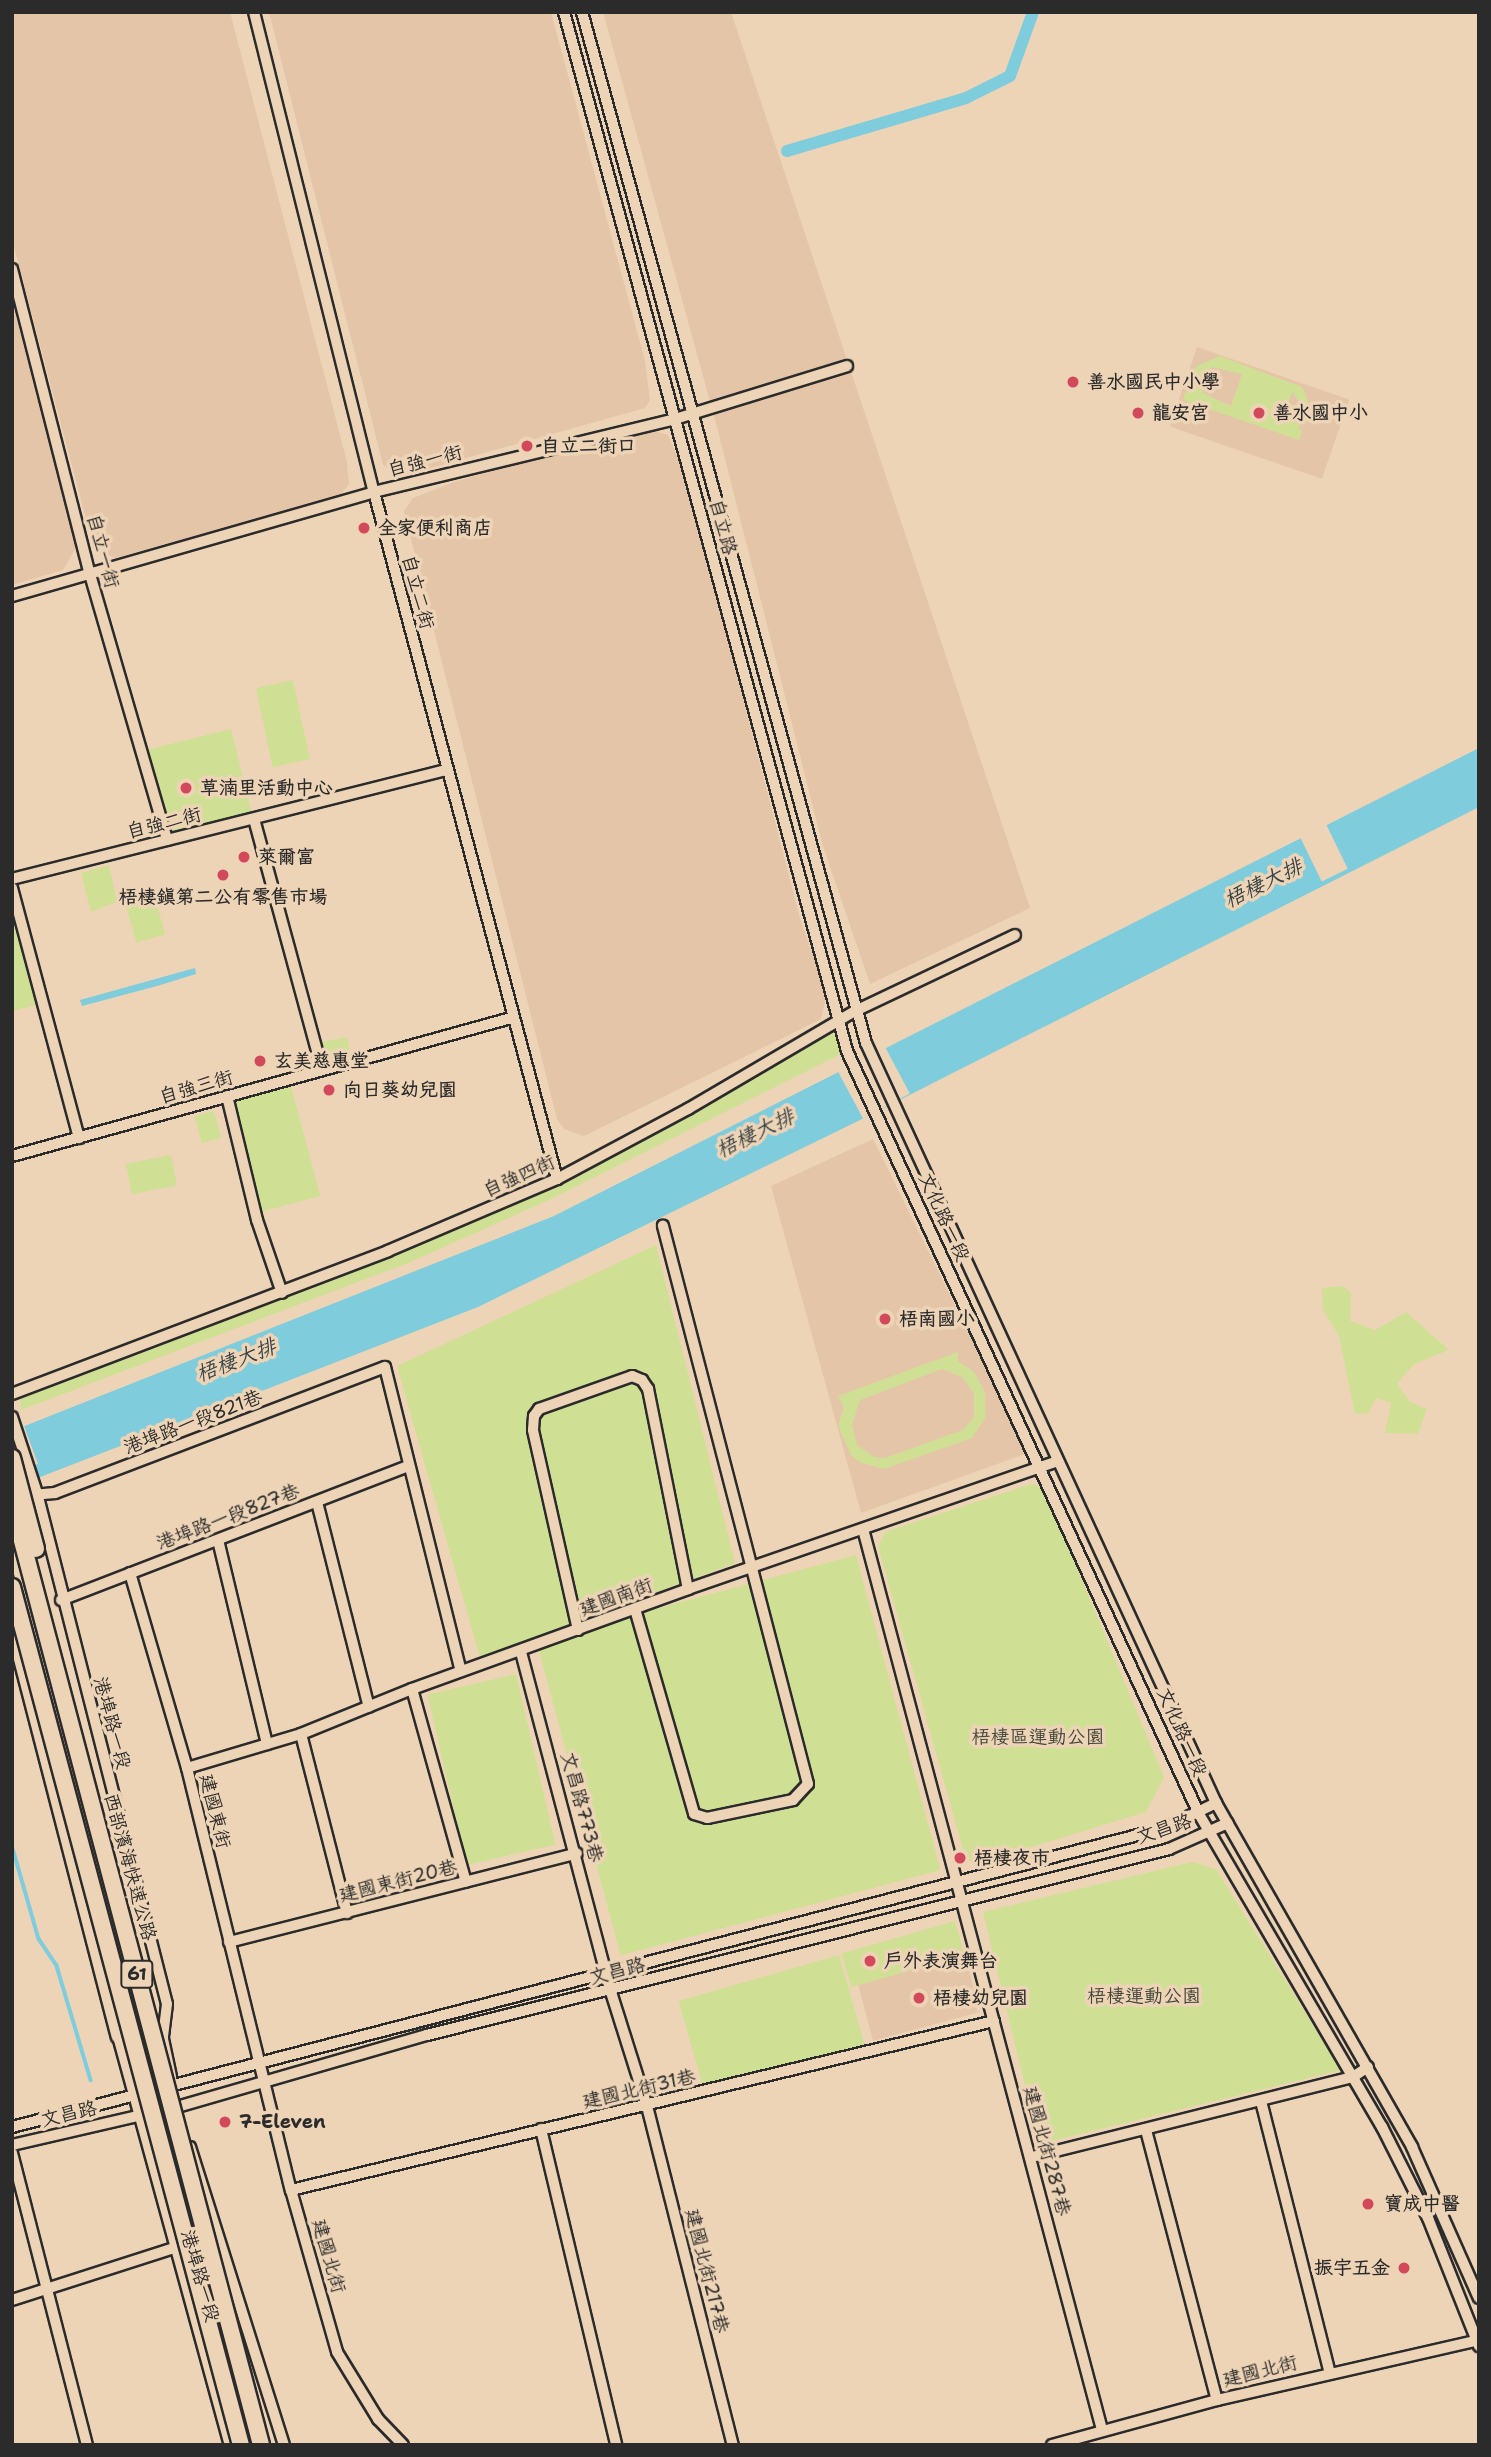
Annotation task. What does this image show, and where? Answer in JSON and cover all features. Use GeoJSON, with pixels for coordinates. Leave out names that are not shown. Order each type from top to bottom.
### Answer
{"type":"FeatureCollection","features":[{"type":"Feature","properties":{"kind":"highway"},"geometry":{"type":"LineString","coordinates":[[12,1458],[163,2039]]}},
{"type":"Feature","properties":{"kind":"highway","name":"西部濱海快速公路"},"geometry":{"type":"LineString","coordinates":[[12,1502],[261,2445]]}},
{"type":"Feature","properties":{"kind":"highway","name":"61"},"geometry":{"type":"LineString","coordinates":[[12,1587],[241,2445]]}},
{"type":"Feature","properties":{"kind":"highway"},"geometry":{"type":"LineString","coordinates":[[12,1620],[119,2035]]}},
{"type":"Feature","properties":{"kind":"street","name":"自立二街"},"geometry":{"type":"LineString","coordinates":[[254,12],[446,771],[511,1018],[557,1179]]}},
{"type":"Feature","properties":{"kind":"street","name":"自立路"},"geometry":{"type":"LineString","coordinates":[[564,12],[847,1051]]}},
{"type":"Feature","properties":{"kind":"street","name":"自立路"},"geometry":{"type":"LineString","coordinates":[[582,12],[855,1011],[866,1043]]}},
{"type":"Feature","properties":{"kind":"street","name":"自立一街"},"geometry":{"type":"LineString","coordinates":[[12,269],[89,571],[167,840]]}},
{"type":"Feature","properties":{"kind":"street","name":"自強一街"},"geometry":{"type":"LineString","coordinates":[[12,596],[89,571],[181,549],[374,492],[675,419],[847,366]]}},
{"type":"Feature","properties":{"kind":"street","name":"自強二街"},"geometry":{"type":"LineString","coordinates":[[12,879],[446,771]]}},
{"type":"Feature","properties":{"kind":"street"},"geometry":{"type":"LineString","coordinates":[[254,818],[322,1070]]}},
{"type":"Feature","properties":{"kind":"street"},"geometry":{"type":"LineString","coordinates":[[12,888],[79,1138]]}},
{"type":"Feature","properties":{"kind":"street","name":"自強四街"},"geometry":{"type":"LineString","coordinates":[[12,1394],[282,1293],[557,1179],[840,1023],[855,1011],[1015,935]]}},
{"type":"Feature","properties":{"kind":"street","name":"自強三街"},"geometry":{"type":"LineString","coordinates":[[12,1156],[511,1018]]}},
{"type":"Feature","properties":{"kind":"street","name":"文化路一段"},"geometry":{"type":"LineString","coordinates":[[866,1043],[894,1109],[1216,1802],[1368,2067],[1432,2185],[1479,2298]]}},
{"type":"Feature","properties":{"kind":"street","name":"文化路一段"},"geometry":{"type":"LineString","coordinates":[[847,1051],[1199,1814],[1353,2077],[1428,2218],[1478,2342]]}},
{"type":"Feature","properties":{"kind":"street"},"geometry":{"type":"LineString","coordinates":[[226,1096],[257,1220],[282,1293]]}},
{"type":"Feature","properties":{"kind":"street"},"geometry":{"type":"LineString","coordinates":[[635,1609],[695,1814],[707,1818],[793,1800],[808,1784],[663,1226]]}},
{"type":"Feature","properties":{"kind":"street","name":"港埠路一段821巷"},"geometry":{"type":"LineString","coordinates":[[12,1502],[37,1493],[55,1493],[385,1367],[408,1466]]}},
{"type":"Feature","properties":{"kind":"street"},"geometry":{"type":"LineString","coordinates":[[578,1630],[534,1416],[539,1409],[632,1376],[642,1380],[648,1389],[688,1589]]}},
{"type":"Feature","properties":{"kind":"street","name":"港埠路一段"},"geometry":{"type":"LineString","coordinates":[[12,1417],[37,1493],[61,1600],[167,2004],[163,2039]]}},
{"type":"Feature","properties":{"kind":"street","name":"建國南街"},"geometry":{"type":"LineString","coordinates":[[187,1768],[302,1734],[461,1671],[1057,1461]]}},
{"type":"Feature","properties":{"kind":"street"},"geometry":{"type":"LineString","coordinates":[[408,1466],[461,1671]]}},
{"type":"Feature","properties":{"kind":"street","name":"港埠路一段827巷"},"geometry":{"type":"LineString","coordinates":[[61,1600],[408,1466]]}},
{"type":"Feature","properties":{"kind":"street"},"geometry":{"type":"LineString","coordinates":[[317,1502],[369,1707]]}},
{"type":"Feature","properties":{"kind":"street","name":"建國北街287巷"},"geometry":{"type":"LineString","coordinates":[[863,1529],[960,1900],[1032,2157],[1102,2430]]}},
{"type":"Feature","properties":{"kind":"street"},"geometry":{"type":"LineString","coordinates":[[218,1540],[267,1744]]}},
{"type":"Feature","properties":{"kind":"street","name":"港埠路一段"},"geometry":{"type":"LineString","coordinates":[[12,1547],[113,1930],[141,1999],[163,2039],[177,2107],[284,2445]]}},
{"type":"Feature","properties":{"kind":"street","name":"建國東街"},"geometry":{"type":"LineString","coordinates":[[130,1573],[187,1768],[259,2060]]}},
{"type":"Feature","properties":{"kind":"street","name":"港埠路一段"},"geometry":{"type":"LineString","coordinates":[[12,1650],[98,1982],[119,2035],[138,2116],[230,2445]]}},
{"type":"Feature","properties":{"kind":"street","name":"文昌路773巷"},"geometry":{"type":"LineString","coordinates":[[521,1652],[577,1853],[611,1992]]}},
{"type":"Feature","properties":{"kind":"street"},"geometry":{"type":"LineString","coordinates":[[412,1689],[466,1882]]}},
{"type":"Feature","properties":{"kind":"street"},"geometry":{"type":"LineString","coordinates":[[302,1734],[347,1913]]}},
{"type":"Feature","properties":{"kind":"street","name":"文昌路"},"geometry":{"type":"LineString","coordinates":[[12,2127],[173,2087],[259,2060],[1165,1828],[1199,1814],[1216,1802]]}},
{"type":"Feature","properties":{"kind":"street","name":"文昌路"},"geometry":{"type":"LineString","coordinates":[[12,2145],[177,2107],[263,2080],[1168,1849],[1228,1823]]}},
{"type":"Feature","properties":{"kind":"street","name":"建國東街20巷"},"geometry":{"type":"LineString","coordinates":[[229,1942],[577,1853]]}},
{"type":"Feature","properties":{"kind":"street","name":"港埠路一段"},"geometry":{"type":"LineString","coordinates":[[113,1930],[119,2035]]}},
{"type":"Feature","properties":{"kind":"street","name":"建國北街217巷"},"geometry":{"type":"LineString","coordinates":[[611,1992],[647,2106],[733,2445]]}},
{"type":"Feature","properties":{"kind":"street","name":"建國北街31巷"},"geometry":{"type":"LineString","coordinates":[[291,2190],[994,2021]]}},
{"type":"Feature","properties":{"kind":"street","name":"建國北街"},"geometry":{"type":"LineString","coordinates":[[259,2060],[291,2190],[337,2352],[378,2419],[403,2445]]}},
{"type":"Feature","properties":{"kind":"street"},"geometry":{"type":"LineString","coordinates":[[1032,2157],[1353,2077],[1368,2067]]}},
{"type":"Feature","properties":{"kind":"street"},"geometry":{"type":"LineString","coordinates":[[1261,2101],[1330,2373]]}},
{"type":"Feature","properties":{"kind":"street"},"geometry":{"type":"LineString","coordinates":[[541,2129],[616,2445]]}},
{"type":"Feature","properties":{"kind":"street"},"geometry":{"type":"LineString","coordinates":[[1146,2130],[1217,2400]]}},
{"type":"Feature","properties":{"kind":"street"},"geometry":{"type":"LineString","coordinates":[[12,2152],[44,2289],[87,2445]]}},
{"type":"Feature","properties":{"kind":"street"},"geometry":{"type":"LineString","coordinates":[[12,2300],[174,2248]]}},
{"type":"Feature","properties":{"kind":"street","name":"建國北街"},"geometry":{"type":"LineString","coordinates":[[1052,2445],[1217,2400],[1478,2342]]}},
{"type":"Feature","properties":{"kind":"shaded area"},"geometry":{"type":"Polygon","coordinates":[[[12,12],[230,12],[347,462],[349,484],[339,496],[115,558],[94,549],[12,239],[12,12]]]}},
{"type":"Feature","properties":{"kind":"shaded area"},"geometry":{"type":"Polygon","coordinates":[[[269,12],[551,12],[645,361],[650,400],[645,408],[406,475],[383,465],[269,12]]]}},
{"type":"Feature","properties":{"kind":"shaded area"},"geometry":{"type":"Polygon","coordinates":[[[603,12],[731,12],[1030,908],[870,984],[822,843],[717,427],[603,12]]]}},
{"type":"Feature","properties":{"kind":"shaded area"},"geometry":{"type":"Polygon","coordinates":[[[12,292],[79,542],[63,570],[12,585],[12,292]]]}},
{"type":"Feature","properties":{"kind":"shaded area","name":"善水國中小"},"geometry":{"type":"Polygon","coordinates":[[[1197,347],[1349,399],[1322,479],[1170,426],[1197,347]]]}},
{"type":"Feature","properties":{"kind":"shaded area"},"geometry":{"type":"Polygon","coordinates":[[[649,429],[668,435],[685,475],[801,922],[827,992],[821,1019],[584,1136],[564,1129],[557,1119],[404,511],[413,498],[457,481],[649,429]]]}},
{"type":"Feature","properties":{"kind":"shaded area","name":"梧南國小"},"geometry":{"type":"Polygon","coordinates":[[[873,1139],[1028,1453],[861,1513],[771,1186],[873,1139]]]}},
{"type":"Feature","properties":{"kind":"shaded area","name":"梧棲幼兒園"},"geometry":{"type":"Polygon","coordinates":[[[965,1955],[980,2012],[873,2041],[858,1984],[965,1955]]]}},
{"type":"Feature","properties":{"kind":"green space"},"geometry":{"type":"Polygon","coordinates":[[[1220,356],[1302,387],[1310,406],[1298,428],[1302,431],[1299,440],[1183,400],[1186,391],[1192,392],[1190,379],[1197,366],[1220,356]],[[1211,367],[1200,378],[1203,393],[1231,406],[1242,374],[1211,367]],[[1292,392],[1281,423],[1298,414],[1300,403],[1292,392]]]}},
{"type":"Feature","properties":{"kind":"green space"},"geometry":{"type":"Polygon","coordinates":[[[293,680],[310,759],[273,767],[256,688],[293,680]]]}},
{"type":"Feature","properties":{"kind":"green space"},"geometry":{"type":"Polygon","coordinates":[[[231,729],[253,819],[167,841],[145,751],[231,729]]]}},
{"type":"Feature","properties":{"kind":"green space"},"geometry":{"type":"Polygon","coordinates":[[[109,865],[117,902],[91,912],[81,873],[109,865]]]}},
{"type":"Feature","properties":{"kind":"green space"},"geometry":{"type":"Polygon","coordinates":[[[12,888],[41,1004],[12,1011],[12,888]]]}},
{"type":"Feature","properties":{"kind":"green space"},"geometry":{"type":"Polygon","coordinates":[[[154,895],[165,934],[136,943],[125,903],[154,895]]]}},
{"type":"Feature","properties":{"kind":"green space"},"geometry":{"type":"Polygon","coordinates":[[[832,1031],[847,1051],[549,1200],[408,1263],[21,1410],[20,1391],[540,1186],[832,1031]]]}},
{"type":"Feature","properties":{"kind":"green space"},"geometry":{"type":"Polygon","coordinates":[[[347,1037],[352,1062],[319,1068],[315,1043],[347,1037]]]}},
{"type":"Feature","properties":{"kind":"green space"},"geometry":{"type":"Polygon","coordinates":[[[289,1079],[320,1196],[258,1212],[227,1096],[289,1079]]]}},
{"type":"Feature","properties":{"kind":"green space"},"geometry":{"type":"Polygon","coordinates":[[[214,1111],[221,1138],[202,1143],[195,1116],[214,1111]]]}},
{"type":"Feature","properties":{"kind":"green space"},"geometry":{"type":"Polygon","coordinates":[[[171,1155],[177,1185],[132,1194],[126,1164],[171,1155]]]}},
{"type":"Feature","properties":{"kind":"green space"},"geometry":{"type":"Polygon","coordinates":[[[656,1245],[735,1563],[480,1658],[397,1366],[656,1245]]]}},
{"type":"Feature","properties":{"kind":"green space"},"geometry":{"type":"Polygon","coordinates":[[[1343,1286],[1351,1293],[1350,1321],[1375,1330],[1406,1312],[1449,1350],[1414,1364],[1397,1384],[1410,1402],[1427,1409],[1418,1434],[1385,1433],[1391,1403],[1376,1398],[1368,1413],[1355,1414],[1339,1336],[1323,1310],[1322,1288],[1343,1286]]]}},
{"type":"Feature","properties":{"kind":"green space"},"geometry":{"type":"Polygon","coordinates":[[[958,1352],[958,1361],[974,1372],[986,1394],[985,1418],[972,1438],[884,1469],[859,1462],[851,1455],[838,1425],[844,1408],[838,1396],[958,1352]],[[942,1369],[860,1400],[852,1424],[857,1445],[874,1457],[885,1458],[963,1430],[974,1417],[974,1393],[962,1377],[942,1369]]]}},
{"type":"Feature","properties":{"kind":"green space","name":"梧棲區運動公園"},"geometry":{"type":"Polygon","coordinates":[[[1031,1484],[1043,1487],[1164,1777],[1146,1812],[979,1863],[966,1860],[878,1546],[885,1532],[1031,1484]]]}},
{"type":"Feature","properties":{"kind":"green space"},"geometry":{"type":"Polygon","coordinates":[[[856,1555],[940,1870],[621,1956],[536,1641],[856,1555]]]}},
{"type":"Feature","properties":{"kind":"green space"},"geometry":{"type":"Polygon","coordinates":[[[516,1674],[555,1845],[467,1865],[427,1694],[516,1674]]]}},
{"type":"Feature","properties":{"kind":"green space","name":"梧棲運動公園"},"geometry":{"type":"Polygon","coordinates":[[[1192,1862],[1216,1869],[1341,2070],[1039,2144],[983,1912],[1192,1862]]]}},
{"type":"Feature","properties":{"kind":"green space"},"geometry":{"type":"Polygon","coordinates":[[[955,1921],[965,1955],[851,1987],[842,1954],[955,1921]]]}},
{"type":"Feature","properties":{"kind":"green space"},"geometry":{"type":"Polygon","coordinates":[[[839,1955],[866,2050],[706,2096],[678,2001],[839,1955]]]}},
{"type":"Feature","properties":{"kind":"water","name":"梧棲大排"},"geometry":{"type":"Polygon","coordinates":[[[1479,748],[1479,807],[860,1120],[478,1307],[12,1488],[12,1431],[554,1216],[1479,748]]]}},
{"type":"Feature","properties":{"kind":"water"},"geometry":{"type":"Polygon","coordinates":[[[195,968],[196,974],[157,986],[82,1006],[80,1000],[195,968]]]}},
{"type":"Feature","properties":{"kind":"pier"},"geometry":{"type":"Polygon","coordinates":[[[1325,822],[1348,869],[1322,881],[1299,835],[1325,822]]]}},
{"type":"Feature","properties":{"kind":"pier"},"geometry":{"type":"Polygon","coordinates":[[[884,1045],[910,1094],[863,1118],[837,1070],[884,1045]]]}},
{"type":"Feature","properties":{"kind":"pier"},"geometry":{"type":"Polygon","coordinates":[[[23,1423],[38,1464],[12,1474],[12,1427],[23,1423]]]}},
{"type":"Feature","properties":{"kind":"waterway"},"geometry":{"type":"LineString","coordinates":[[787,151],[966,98],[1010,76],[1033,12]]}},
{"type":"Feature","properties":{"kind":"waterway"},"geometry":{"type":"LineString","coordinates":[[12,1845],[39,1939],[57,1966],[91,2080]]}},
{"type":"Feature","properties":{"kind":"place","name":"善水國民中小學"},"geometry":{"type":"Point","coordinates":[1073,382]}},
{"type":"Feature","properties":{"kind":"place","name":"龍安宮"},"geometry":{"type":"Point","coordinates":[1138,413]}},
{"type":"Feature","properties":{"kind":"place","name":"善水國中小"},"geometry":{"type":"Point","coordinates":[1259,413]}},
{"type":"Feature","properties":{"kind":"place","name":"自立二街口"},"geometry":{"type":"Point","coordinates":[527,446]}},
{"type":"Feature","properties":{"kind":"place","name":"全家便利商店"},"geometry":{"type":"Point","coordinates":[364,528]}},
{"type":"Feature","properties":{"kind":"place","name":"草湳里活動中心"},"geometry":{"type":"Point","coordinates":[186,788]}},
{"type":"Feature","properties":{"kind":"place","name":"萊爾富"},"geometry":{"type":"Point","coordinates":[244,857]}},
{"type":"Feature","properties":{"kind":"place","name":"梧棲鎮第二公有零售市場"},"geometry":{"type":"Point","coordinates":[223,875]}},
{"type":"Feature","properties":{"kind":"place","name":"玄美慈惠堂"},"geometry":{"type":"Point","coordinates":[260,1061]}},
{"type":"Feature","properties":{"kind":"place","name":"向日葵幼兒園"},"geometry":{"type":"Point","coordinates":[329,1090]}},
{"type":"Feature","properties":{"kind":"place","name":"梧南國小"},"geometry":{"type":"Point","coordinates":[885,1319]}},
{"type":"Feature","properties":{"kind":"place","name":"梧棲夜市"},"geometry":{"type":"Point","coordinates":[960,1858]}},
{"type":"Feature","properties":{"kind":"place","name":"戶外表演舞台"},"geometry":{"type":"Point","coordinates":[870,1961]}},
{"type":"Feature","properties":{"kind":"place","name":"梧棲幼兒園"},"geometry":{"type":"Point","coordinates":[919,1998]}},
{"type":"Feature","properties":{"kind":"place","name":"7-Eleven"},"geometry":{"type":"Point","coordinates":[225,2122]}},
{"type":"Feature","properties":{"kind":"place","name":"寶成中醫"},"geometry":{"type":"Point","coordinates":[1368,2204]}},
{"type":"Feature","properties":{"kind":"place","name":"振宇五金"},"geometry":{"type":"Point","coordinates":[1404,2268]}}]}
